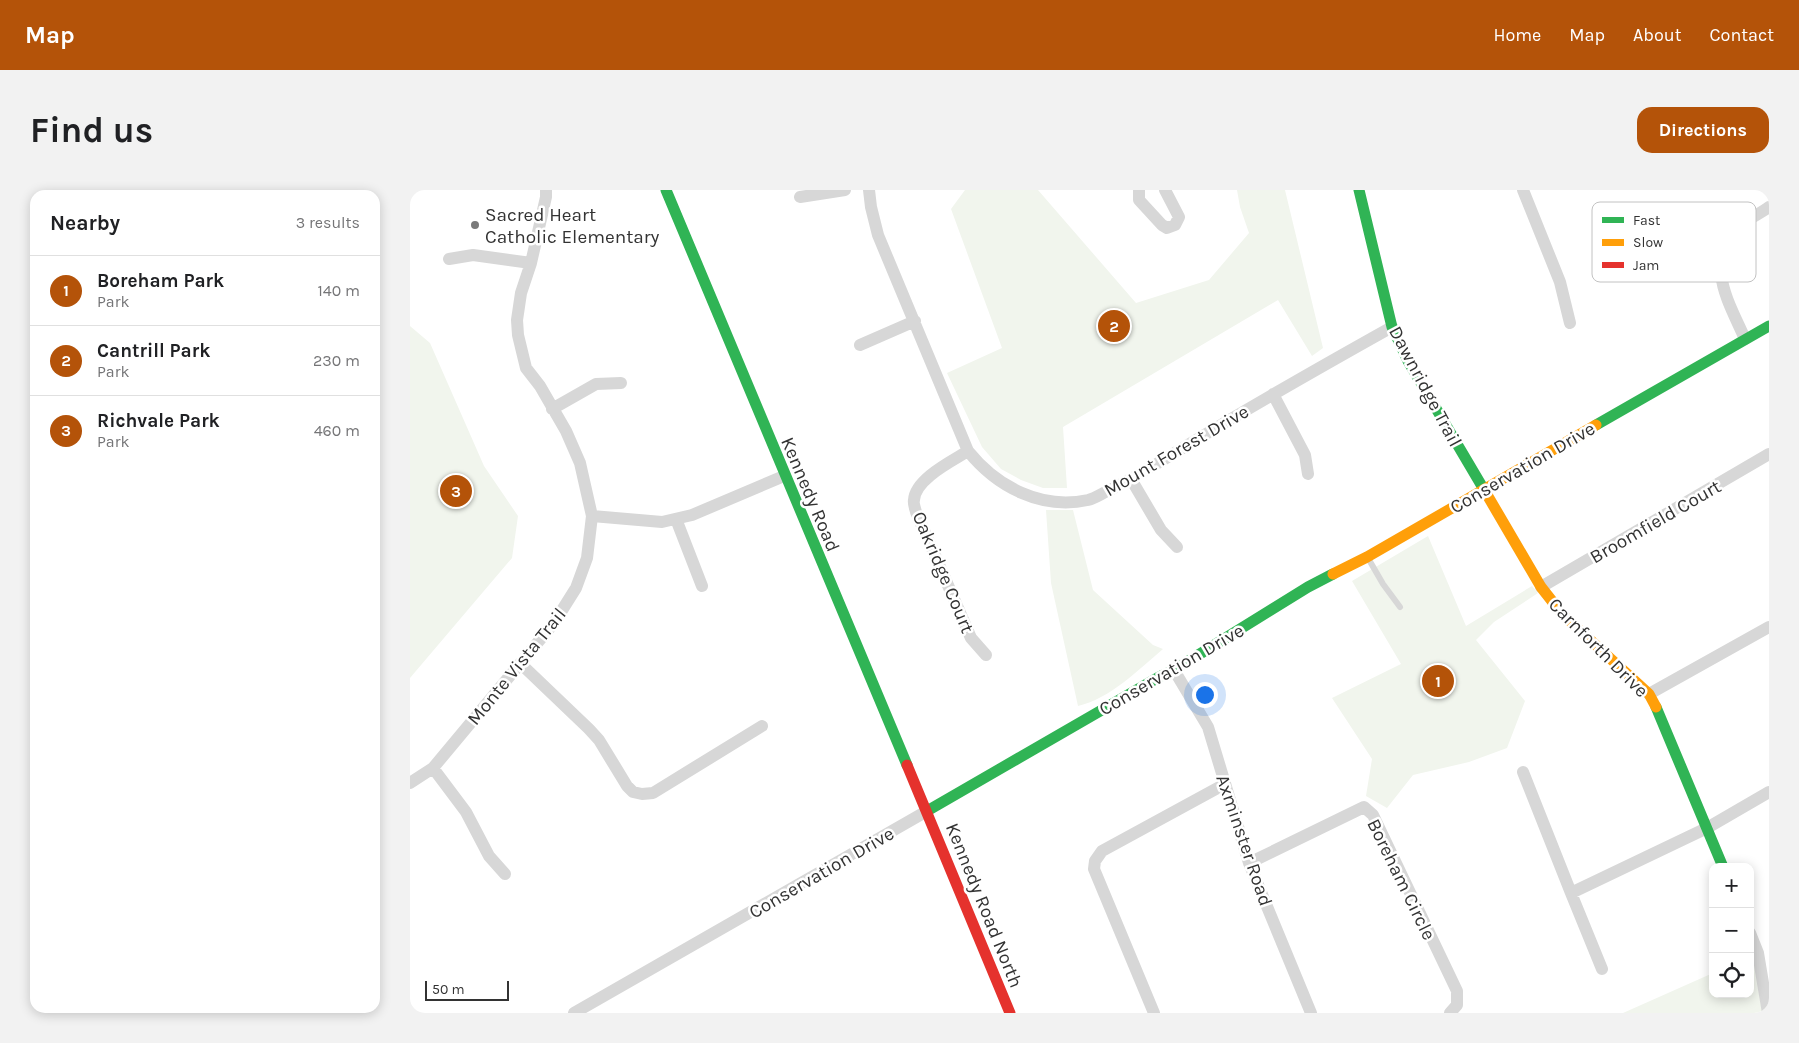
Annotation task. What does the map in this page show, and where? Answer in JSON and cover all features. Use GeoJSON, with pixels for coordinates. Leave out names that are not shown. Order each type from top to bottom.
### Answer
{"type":"FeatureCollection","features":[{"type":"Feature","properties":{"kind":"street","name":"Monte Vista Trail"},"geometry":{"type":"LineString","coordinates":[[410,783],[433,768],[554,623],[576,588],[587,558],[592,516],[580,463],[566,431],[540,386],[526,368],[518,335],[517,320],[521,293],[531,263],[546,190]]}},
{"type":"Feature","properties":{"kind":"street","name":"Kennedy Road"},"geometry":{"type":"LineString","coordinates":[[666,190],[784,476],[927,811]]}},
{"type":"Feature","properties":{"kind":"street"},"geometry":{"type":"LineString","coordinates":[[800,197],[845,190]]}},
{"type":"Feature","properties":{"kind":"street","name":"Mount Forest Drive"},"geometry":{"type":"LineString","coordinates":[[869,190],[878,235],[968,451],[977,462],[1008,487],[1038,500],[1053,502],[1089,500],[1132,479],[1273,394],[1392,327]]}},
{"type":"Feature","properties":{"kind":"street"},"geometry":{"type":"LineString","coordinates":[[1139,190],[1140,200],[1162,225],[1167,228],[1175,225],[1178,217],[1165,190]]}},
{"type":"Feature","properties":{"kind":"street","name":"Dawnridge Trail"},"geometry":{"type":"LineString","coordinates":[[1359,190],[1392,327],[1408,361],[1483,489]]}},
{"type":"Feature","properties":{"kind":"street"},"geometry":{"type":"LineString","coordinates":[[1523,190],[1560,282],[1570,323]]}},
{"type":"Feature","properties":{"kind":"street"},"geometry":{"type":"LineString","coordinates":[[1756,216],[1769,207]]}},
{"type":"Feature","properties":{"kind":"street"},"geometry":{"type":"LineString","coordinates":[[449,259],[473,255],[531,263]]}},
{"type":"Feature","properties":{"kind":"street"},"geometry":{"type":"LineString","coordinates":[[1722,282],[1745,339]]}},
{"type":"Feature","properties":{"kind":"street"},"geometry":{"type":"LineString","coordinates":[[860,345],[915,321]]}},
{"type":"Feature","properties":{"kind":"street","name":"Conservation Drive"},"geometry":{"type":"LineString","coordinates":[[574,1013],[1174,670],[1308,587],[1367,557],[1769,326]]}},
{"type":"Feature","properties":{"kind":"street"},"geometry":{"type":"LineString","coordinates":[[552,409],[596,384],[621,383]]}},
{"type":"Feature","properties":{"kind":"street"},"geometry":{"type":"LineString","coordinates":[[1273,394],[1305,455],[1308,474]]}},
{"type":"Feature","properties":{"kind":"street","name":"Oakridge Court"},"geometry":{"type":"LineString","coordinates":[[968,451],[924,480],[917,489],[914,500],[916,512],[971,638],[986,654]]}},
{"type":"Feature","properties":{"kind":"street","name":"Broomfield Court"},"geometry":{"type":"LineString","coordinates":[[1541,587],[1769,454]]}},
{"type":"Feature","properties":{"kind":"street"},"geometry":{"type":"LineString","coordinates":[[592,516],[644,522],[662,522],[692,515],[784,476]]}},
{"type":"Feature","properties":{"kind":"street"},"geometry":{"type":"LineString","coordinates":[[1132,479],[1161,530],[1177,547]]}},
{"type":"Feature","properties":{"kind":"street","name":"Carnforth Drive"},"geometry":{"type":"LineString","coordinates":[[1483,489],[1541,587],[1563,615],[1649,694],[1660,715],[1721,863]]}},
{"type":"Feature","properties":{"kind":"street"},"geometry":{"type":"LineString","coordinates":[[676,519],[702,586]]}},
{"type":"Feature","properties":{"kind":"street"},"geometry":{"type":"LineString","coordinates":[[1649,694],[1769,627]]}},
{"type":"Feature","properties":{"kind":"street"},"geometry":{"type":"LineString","coordinates":[[521,664],[590,729],[599,740],[627,786],[633,792],[642,794],[653,793],[762,726]]}},
{"type":"Feature","properties":{"kind":"street","name":"Axminster Road"},"geometry":{"type":"LineString","coordinates":[[1174,670],[1208,727],[1249,863],[1311,1013]]}},
{"type":"Feature","properties":{"kind":"street"},"geometry":{"type":"LineString","coordinates":[[433,768],[466,812],[489,856],[505,874]]}},
{"type":"Feature","properties":{"kind":"street"},"geometry":{"type":"LineString","coordinates":[[1523,772],[1602,969]]}},
{"type":"Feature","properties":{"kind":"street"},"geometry":{"type":"LineString","coordinates":[[1154,1013],[1094,869],[1095,861],[1102,851],[1225,784]]}},
{"type":"Feature","properties":{"kind":"street"},"geometry":{"type":"LineString","coordinates":[[1571,893],[1707,828],[1769,792]]}},
{"type":"Feature","properties":{"kind":"street","name":"Boreham Circle"},"geometry":{"type":"LineString","coordinates":[[1249,863],[1364,807],[1373,815],[1457,991],[1457,1005],[1450,1013]]}},
{"type":"Feature","properties":{"kind":"street","name":"Kennedy Road North"},"geometry":{"type":"LineString","coordinates":[[927,811],[1010,1013]]}},
{"type":"Feature","properties":{"kind":"street"},"geometry":{"type":"LineString","coordinates":[[1754,938],[1764,950],[1768,1013]]}},
{"type":"Feature","properties":{"kind":"lane"},"geometry":{"type":"LineString","coordinates":[[1367,557],[1383,584],[1400,607]]}},
{"type":"Feature","properties":{"kind":"shaded area"},"geometry":{"type":"Polygon","coordinates":[[[965,190],[1038,190],[1136,303],[1209,280],[1249,233],[1240,207],[1237,190],[1285,190],[1323,348],[1312,356],[1278,300],[1063,427],[1067,488],[1043,488],[1021,480],[1001,469],[982,447],[947,373],[1002,348],[951,209],[965,190]]]}},
{"type":"Feature","properties":{"kind":"shaded area"},"geometry":{"type":"Polygon","coordinates":[[[410,326],[430,343],[484,466],[518,516],[512,558],[410,678],[410,326]]]}},
{"type":"Feature","properties":{"kind":"shaded area"},"geometry":{"type":"Polygon","coordinates":[[[1046,510],[1073,510],[1093,590],[1153,645],[1163,649],[1113,690],[1102,697],[1078,706],[1051,583],[1046,510]]]}},
{"type":"Feature","properties":{"kind":"shaded area"},"geometry":{"type":"Polygon","coordinates":[[[1428,536],[1466,626],[1532,586],[1538,593],[1494,622],[1476,640],[1525,701],[1507,748],[1469,762],[1413,775],[1387,808],[1366,796],[1372,759],[1332,698],[1401,664],[1352,581],[1428,536]]]}},
{"type":"Feature","properties":{"kind":"shaded area"},"geometry":{"type":"Polygon","coordinates":[[[1758,953],[1768,1013],[1623,1013],[1709,975],[1709,998],[1754,998],[1754,954],[1758,953]]]}},
{"type":"Feature","properties":{"kind":"traffic: fast"},"geometry":{"type":"LineString","coordinates":[[666,190],[907,765]]}},
{"type":"Feature","properties":{"kind":"traffic: fast"},"geometry":{"type":"LineString","coordinates":[[1359,190],[1392,327],[1408,361],[1486,493]]}},
{"type":"Feature","properties":{"kind":"traffic: fast"},"geometry":{"type":"LineString","coordinates":[[1596,425],[1769,326]]}},
{"type":"Feature","properties":{"kind":"traffic: fast"},"geometry":{"type":"LineString","coordinates":[[927,811],[1174,670],[1308,587],[1333,574]]}},
{"type":"Feature","properties":{"kind":"traffic: fast"},"geometry":{"type":"LineString","coordinates":[[1656,707],[1721,863]]}},
{"type":"Feature","properties":{"kind":"traffic: slow"},"geometry":{"type":"LineString","coordinates":[[1333,574],[1367,557],[1596,425]]}},
{"type":"Feature","properties":{"kind":"traffic: slow"},"geometry":{"type":"LineString","coordinates":[[1486,493],[1541,587],[1563,615],[1649,694],[1656,707]]}},
{"type":"Feature","properties":{"kind":"traffic: jam"},"geometry":{"type":"LineString","coordinates":[[907,765],[1010,1013]]}},
{"type":"Feature","properties":{"kind":"place","name":"Sacred Heart Catholic Elementary"},"geometry":{"type":"Point","coordinates":[475,225]}},
{"type":"Feature","properties":{"kind":"place","name":"Cantrill Park"},"geometry":{"type":"Point","coordinates":[1114,326]}},
{"type":"Feature","properties":{"kind":"place","name":"Richvale Park"},"geometry":{"type":"Point","coordinates":[456,491]}},
{"type":"Feature","properties":{"kind":"place","name":"Boreham Park"},"geometry":{"type":"Point","coordinates":[1438,681]}}]}
